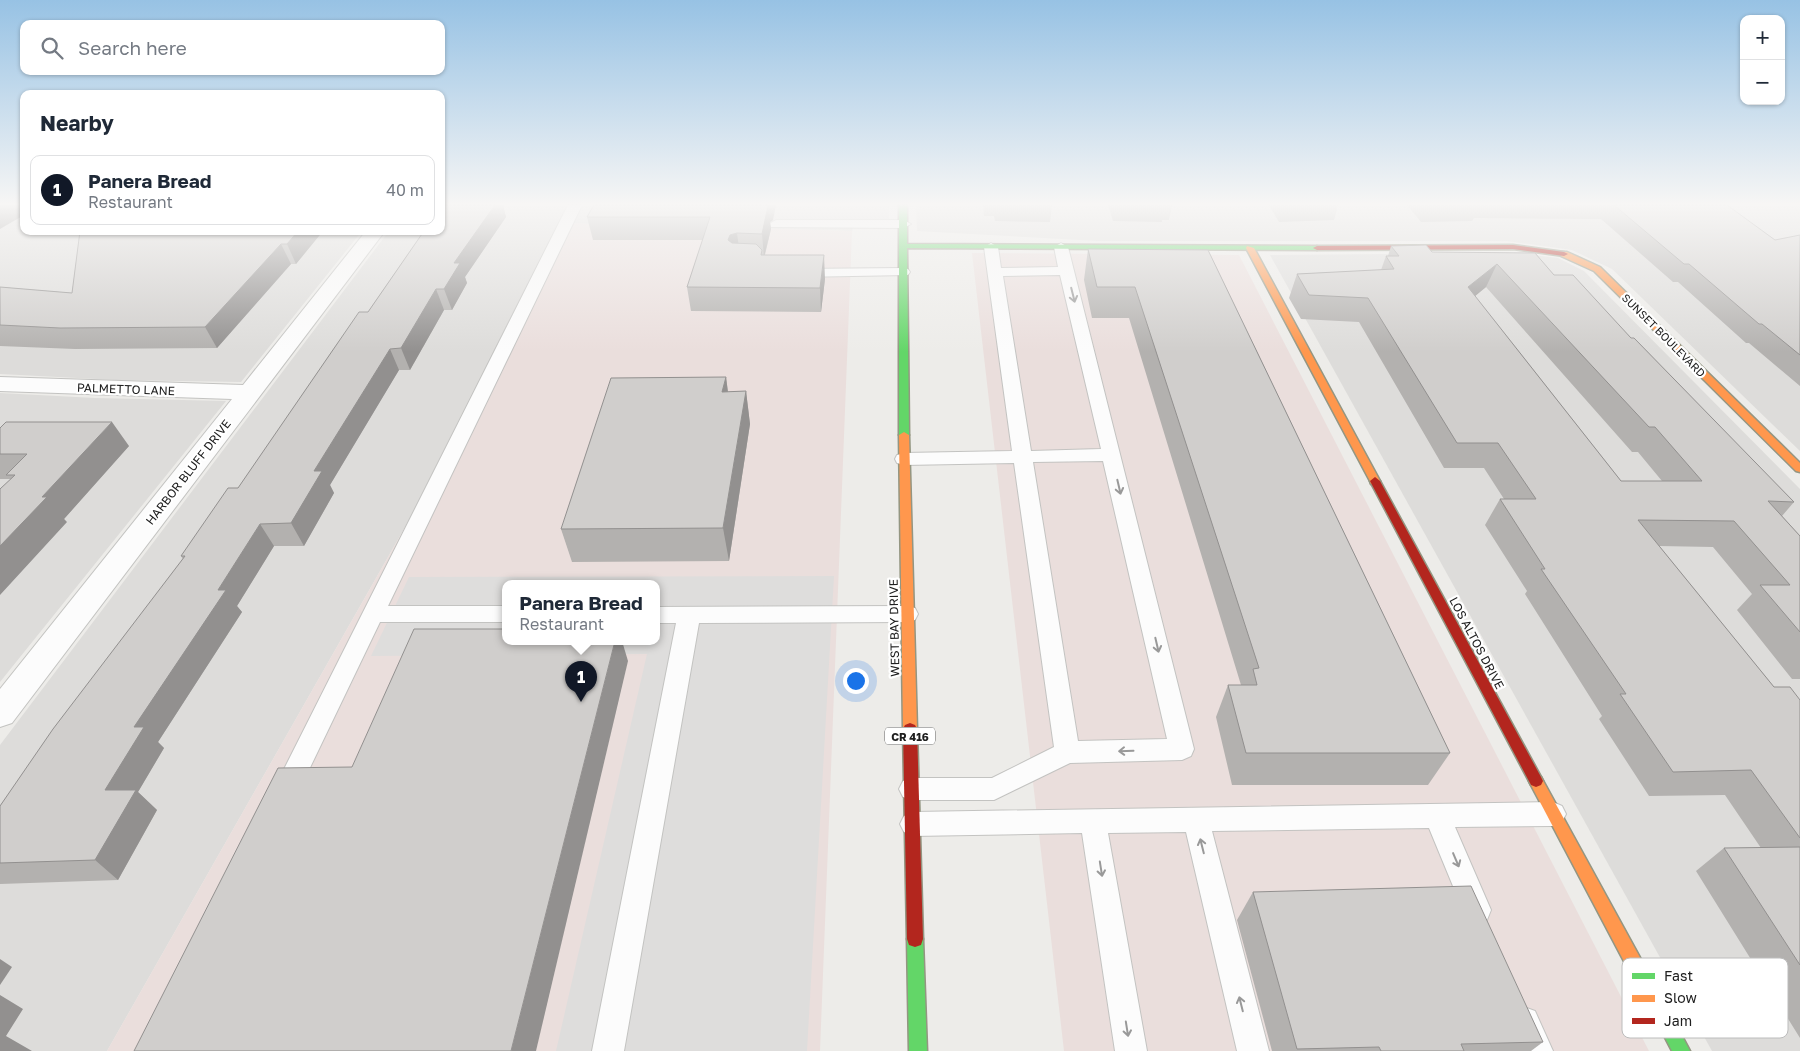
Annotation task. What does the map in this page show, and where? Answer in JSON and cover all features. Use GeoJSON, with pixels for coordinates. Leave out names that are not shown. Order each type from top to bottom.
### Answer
{"type":"FeatureCollection","features":[{"type":"Feature","properties":{"kind":"street","name":"HARBOR BLUFF DRIVE"},"geometry":{"type":"LineString","coordinates":[[0,713],[358,254]]}},
{"type":"Feature","properties":{"kind":"street","name":"WEST BAY DRIVE"},"geometry":{"type":"LineString","coordinates":[[904,254],[904,459],[918,1051]]}},
{"type":"Feature","properties":{"kind":"street","name":"LOS ALTOS DRIVE"},"geometry":{"type":"LineString","coordinates":[[1253,254],[1631,958]]}},
{"type":"Feature","properties":{"kind":"street","name":"SUNSET BOULEVARD"},"geometry":{"type":"LineString","coordinates":[[1564,254],[1597,269],[1800,469]]}},
{"type":"Feature","properties":{"kind":"street","name":"PALMETTO LANE"},"geometry":{"type":"LineString","coordinates":[[0,384],[106,389],[251,392]]}},
{"type":"Feature","properties":{"kind":"street","name":"LOS ALTOS DRIVE"},"geometry":{"type":"LineString","coordinates":[[1674,1038],[1681,1051]]}},
{"type":"Feature","properties":{"kind":"lane"},"geometry":{"type":"LineString","coordinates":[[276,810],[551,254]]}},
{"type":"Feature","properties":{"kind":"lane"},"geometry":{"type":"LineString","coordinates":[[992,254],[1067,752]]}},
{"type":"Feature","properties":{"kind":"lane"},"geometry":{"type":"LineString","coordinates":[[912,789],[994,788],[1067,752],[1182,749],[1063,254]]}},
{"type":"Feature","properties":{"kind":"lane"},"geometry":{"type":"LineString","coordinates":[[784,273],[903,272]]}},
{"type":"Feature","properties":{"kind":"lane"},"geometry":{"type":"LineString","coordinates":[[995,272],[1067,272]]}},
{"type":"Feature","properties":{"kind":"lane"},"geometry":{"type":"LineString","coordinates":[[904,459],[1111,455]]}},
{"type":"Feature","properties":{"kind":"lane"},"geometry":{"type":"LineString","coordinates":[[373,614],[502,614]]}},
{"type":"Feature","properties":{"kind":"lane"},"geometry":{"type":"LineString","coordinates":[[660,615],[907,614]]}},
{"type":"Feature","properties":{"kind":"lane"},"geometry":{"type":"LineString","coordinates":[[608,1051],[689,616]]}},
{"type":"Feature","properties":{"kind":"lane"},"geometry":{"type":"LineString","coordinates":[[913,824],[1553,814]]}},
{"type":"Feature","properties":{"kind":"lane"},"geometry":{"type":"LineString","coordinates":[[1437,816],[1487,933]]}},
{"type":"Feature","properties":{"kind":"lane"},"geometry":{"type":"LineString","coordinates":[[1196,819],[1253,1051]]}},
{"type":"Feature","properties":{"kind":"lane"},"geometry":{"type":"LineString","coordinates":[[1093,821],[1131,1051]]}},
{"type":"Feature","properties":{"kind":"lane"},"geometry":{"type":"LineString","coordinates":[[1514,997],[1537,1051]]}},
{"type":"Feature","properties":{"kind":"shaded area"},"geometry":{"type":"Polygon","coordinates":[[[0,254],[344,254],[241,382],[116,380],[0,374],[0,254]]]}},
{"type":"Feature","properties":{"kind":"shaded area"},"geometry":{"type":"Polygon","coordinates":[[[372,254],[546,254],[516,332],[107,1051],[0,1051],[0,745],[372,254]]]}},
{"type":"Feature","properties":{"kind":"shaded area"},"geometry":{"type":"Polygon","coordinates":[[[546,254],[851,254],[820,1051],[107,1051],[516,332],[546,254]]]}},
{"type":"Feature","properties":{"kind":"shaded area"},"geometry":{"type":"Polygon","coordinates":[[[972,254],[1239,255],[1622,999],[1622,1038],[1642,1038],[1649,1051],[1064,1051],[972,254]]]}},
{"type":"Feature","properties":{"kind":"shaded area"},"geometry":{"type":"Polygon","coordinates":[[[1525,254],[1558,258],[1584,271],[1800,489],[1800,1051],[1712,1051],[1705,1038],[1788,1038],[1788,958],[1660,958],[1270,255],[1525,254]]]}},
{"type":"Feature","properties":{"kind":"shaded area"},"geometry":{"type":"Polygon","coordinates":[[[1581,254],[1800,254],[1800,451],[1612,269],[1581,254]]]}},
{"type":"Feature","properties":{"kind":"shaded area"},"geometry":{"type":"Polygon","coordinates":[[[0,393],[95,398],[226,401],[0,682],[0,393]]]}},
{"type":"Feature","properties":{"kind":"shaded area"},"geometry":{"type":"Polygon","coordinates":[[[834,576],[807,1051],[556,1051],[647,654],[371,656],[409,577],[834,576]]]}},
{"type":"Feature","properties":{"kind":"building"},"geometry":{"type":"Polygon","coordinates":[[[77,254],[272,254],[205,327],[60,328],[0,325],[0,287],[72,293],[77,254]]]}},
{"type":"Feature","properties":{"kind":"building"},"geometry":{"type":"Polygon","coordinates":[[[408,254],[460,254],[454,263],[460,263],[444,289],[436,289],[401,348],[390,349],[314,471],[322,471],[291,523],[260,524],[218,590],[226,590],[134,727],[144,727],[105,790],[136,790],[95,860],[0,863],[0,806],[53,729],[185,556],[181,556],[228,488],[238,488],[359,312],[368,312],[408,254]]]}},
{"type":"Feature","properties":{"kind":"building"},"geometry":{"type":"Polygon","coordinates":[[[698,254],[824,255],[820,288],[687,287],[698,254]]]}},
{"type":"Feature","properties":{"kind":"building"},"geometry":{"type":"Polygon","coordinates":[[[1089,254],[1210,254],[1450,753],[1246,753],[1228,685],[1257,685],[1253,669],[1259,668],[1135,287],[1097,287],[1089,254]]]}},
{"type":"Feature","properties":{"kind":"building"},"geometry":{"type":"Polygon","coordinates":[[[1397,254],[1536,254],[1554,275],[1573,275],[1631,338],[1634,338],[1794,502],[1768,501],[1800,536],[1800,632],[1760,585],[1790,585],[1734,521],[1638,520],[1774,687],[1790,687],[1800,700],[1800,838],[1751,770],[1673,772],[1620,694],[1626,694],[1541,569],[1545,569],[1500,499],[1536,499],[1498,443],[1457,443],[1368,298],[1309,295],[1297,274],[1394,269],[1386,256],[1399,256],[1397,254]],[[1497,264],[1468,287],[1621,481],[1702,481],[1655,427],[1649,427],[1497,264]]]}},
{"type":"Feature","properties":{"kind":"building"},"geometry":{"type":"Polygon","coordinates":[[[1672,254],[1800,254],[1800,355],[1762,324],[1759,324],[1689,264],[1684,264],[1672,254]]]}},
{"type":"Feature","properties":{"kind":"building"},"geometry":{"type":"Polygon","coordinates":[[[726,377],[722,392],[746,391],[723,528],[561,529],[611,378],[726,377]]]}},
{"type":"Feature","properties":{"kind":"building"},"geometry":{"type":"Polygon","coordinates":[[[6,422],[112,422],[42,497],[47,497],[0,546],[0,489],[15,475],[6,475],[27,454],[0,454],[0,428],[6,422]]]}},
{"type":"Feature","properties":{"kind":"building"},"geometry":{"type":"Polygon","coordinates":[[[414,629],[502,629],[502,645],[614,645],[511,1051],[134,1051],[278,768],[352,767],[414,629]]]}},
{"type":"Feature","properties":{"kind":"building"},"geometry":{"type":"Polygon","coordinates":[[[1800,847],[1800,965],[1724,848],[1800,847]]]}},
{"type":"Feature","properties":{"kind":"building"},"geometry":{"type":"Polygon","coordinates":[[[1471,886],[1543,1042],[1461,1044],[1464,1051],[1381,1051],[1379,1047],[1297,1049],[1253,892],[1471,886]]]}},
{"type":"Feature","properties":{"kind":"traffic: fast"},"geometry":{"type":"LineString","coordinates":[[903,254],[904,435]]}},
{"type":"Feature","properties":{"kind":"traffic: fast"},"geometry":{"type":"LineString","coordinates":[[915,939],[918,1051]]}},
{"type":"Feature","properties":{"kind":"traffic: fast"},"geometry":{"type":"LineString","coordinates":[[1674,1038],[1681,1051]]}},
{"type":"Feature","properties":{"kind":"traffic: slow"},"geometry":{"type":"LineString","coordinates":[[1253,254],[1375,481]]}},
{"type":"Feature","properties":{"kind":"traffic: slow"},"geometry":{"type":"LineString","coordinates":[[1564,254],[1597,269],[1800,469]]}},
{"type":"Feature","properties":{"kind":"traffic: slow"},"geometry":{"type":"LineString","coordinates":[[904,435],[910,729]]}},
{"type":"Feature","properties":{"kind":"traffic: slow"},"geometry":{"type":"LineString","coordinates":[[1536,781],[1631,958]]}},
{"type":"Feature","properties":{"kind":"traffic: jam"},"geometry":{"type":"LineString","coordinates":[[1375,481],[1536,781]]}},
{"type":"Feature","properties":{"kind":"traffic: jam"},"geometry":{"type":"LineString","coordinates":[[910,729],[915,939]]}},
{"type":"Feature","properties":{"kind":"place","name":"Panera Bread"},"geometry":{"type":"Point","coordinates":[581,702]}}]}
